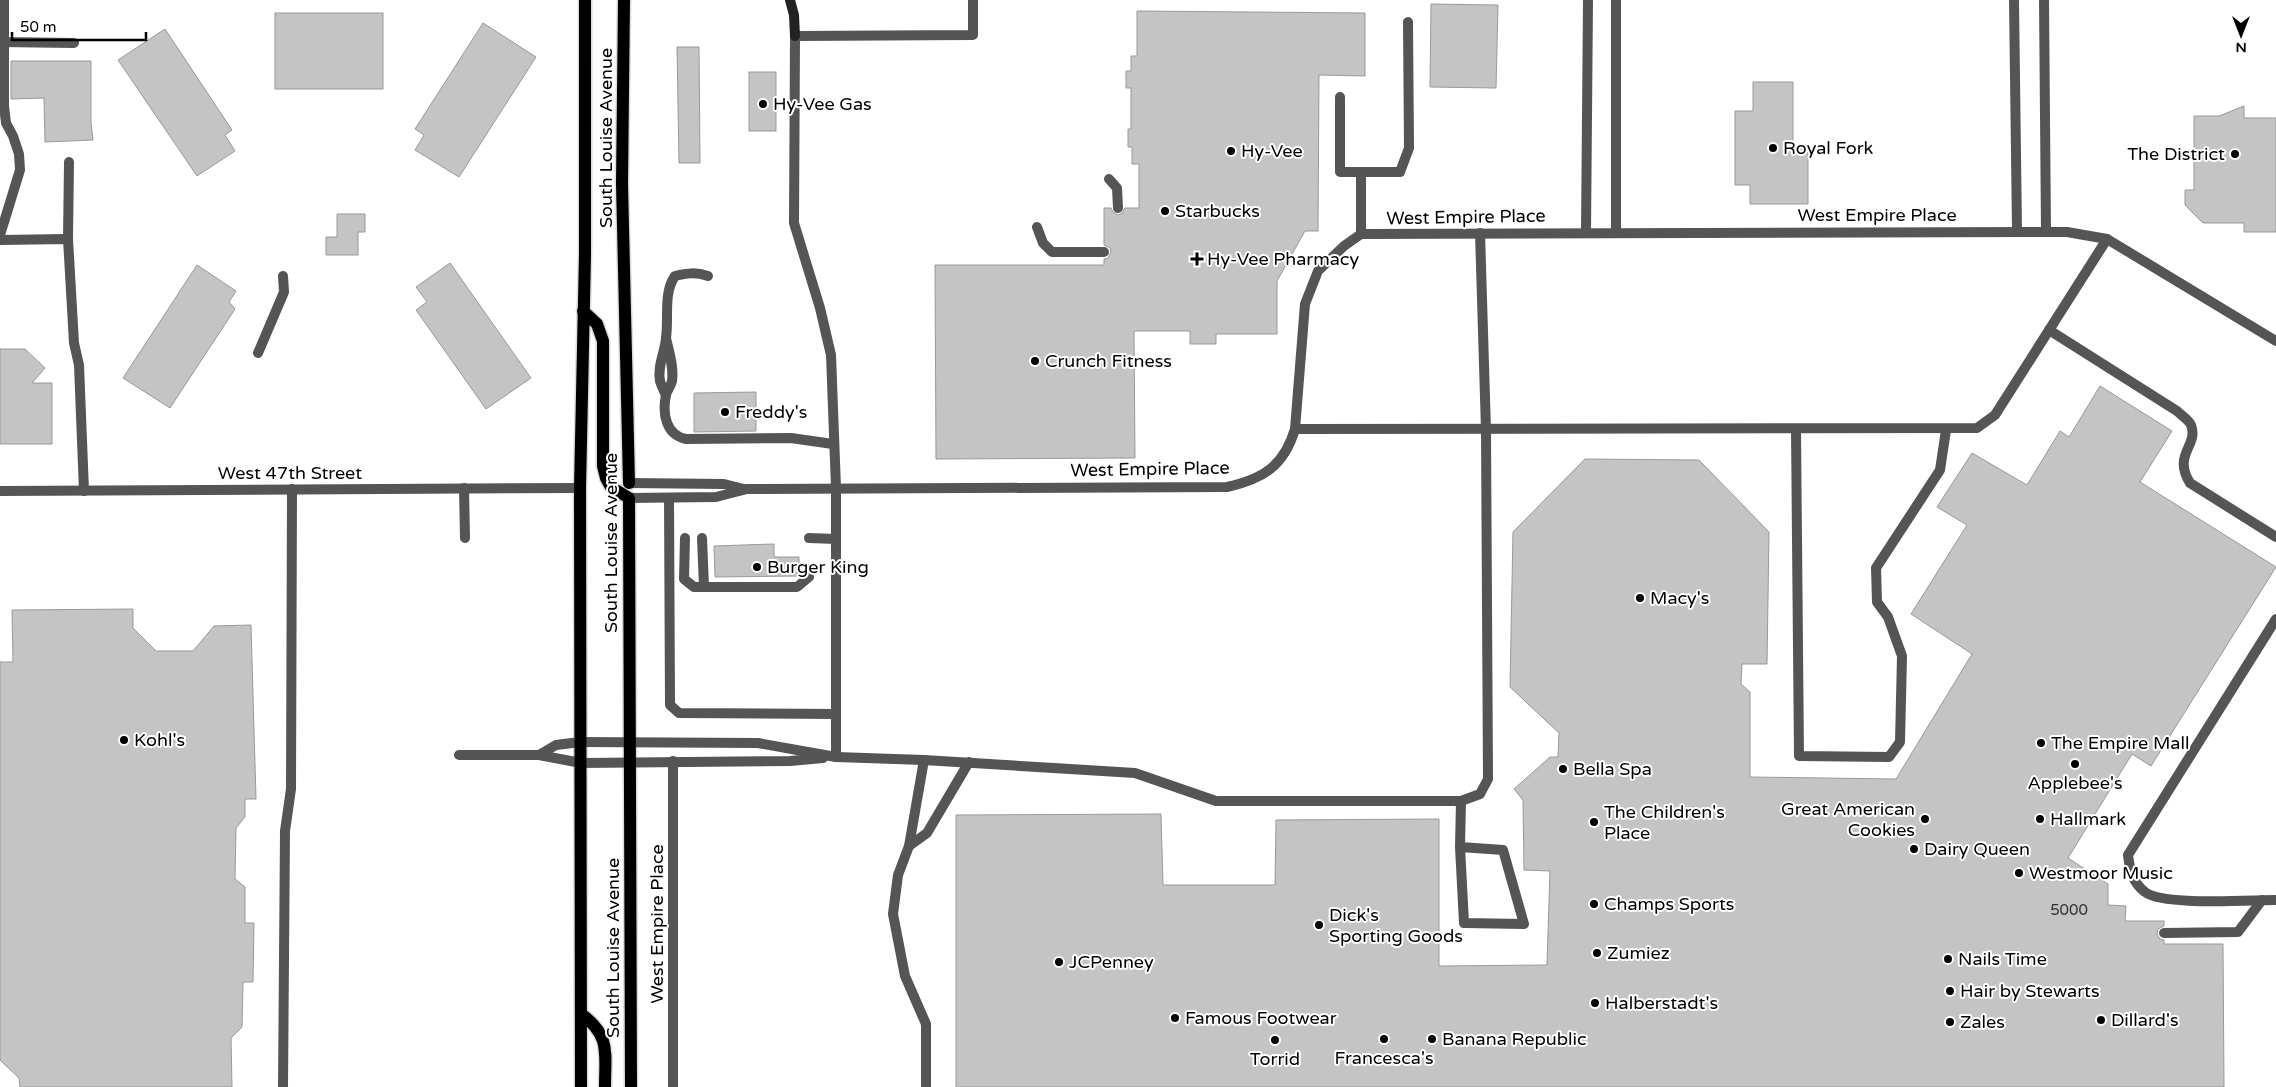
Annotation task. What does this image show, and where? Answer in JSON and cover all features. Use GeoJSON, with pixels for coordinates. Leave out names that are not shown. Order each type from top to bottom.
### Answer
{"type":"FeatureCollection","features":[{"type":"Feature","properties":{"kind":"main road","name":"South Louise Avenue"},"geometry":{"type":"LineString","coordinates":[[581,1087],[580,488],[583,312],[584,0]]}},
{"type":"Feature","properties":{"kind":"main road","name":"South Louise Avenue"},"geometry":{"type":"LineString","coordinates":[[624,0],[622,184],[629,483],[631,1087]]}},
{"type":"Feature","properties":{"kind":"main road"},"geometry":{"type":"LineString","coordinates":[[790,0],[794,15],[795,36]]}},
{"type":"Feature","properties":{"kind":"main road"},"geometry":{"type":"LineString","coordinates":[[583,312],[597,324],[604,341],[602,454],[606,478],[611,487],[629,498]]}},
{"type":"Feature","properties":{"kind":"main road"},"geometry":{"type":"LineString","coordinates":[[580,1014],[594,1024],[604,1040],[605,1087]]}},
{"type":"Feature","properties":{"kind":"street"},"geometry":{"type":"LineString","coordinates":[[0,235],[20,170],[19,154],[6,123],[4,106],[2,42],[4,0]]}},
{"type":"Feature","properties":{"kind":"street"},"geometry":{"type":"LineString","coordinates":[[836,757],[834,398],[831,355],[820,308],[794,223],[795,36],[973,35],[973,0]]}},
{"type":"Feature","properties":{"kind":"street"},"geometry":{"type":"LineString","coordinates":[[1586,232],[1588,0]]}},
{"type":"Feature","properties":{"kind":"street"},"geometry":{"type":"LineString","coordinates":[[1616,0],[1616,232]]}},
{"type":"Feature","properties":{"kind":"street"},"geometry":{"type":"LineString","coordinates":[[2014,0],[2017,231]]}},
{"type":"Feature","properties":{"kind":"street"},"geometry":{"type":"LineString","coordinates":[[2044,0],[2046,231]]}},
{"type":"Feature","properties":{"kind":"street"},"geometry":{"type":"LineString","coordinates":[[1340,97],[1340,172],[1400,172],[1409,148],[1408,22]]}},
{"type":"Feature","properties":{"kind":"street"},"geometry":{"type":"LineString","coordinates":[[2,42],[74,43]]}},
{"type":"Feature","properties":{"kind":"street"},"geometry":{"type":"LineString","coordinates":[[69,162],[68,239],[74,343],[79,365],[84,490]]}},
{"type":"Feature","properties":{"kind":"street"},"geometry":{"type":"LineString","coordinates":[[1361,173],[1361,234]]}},
{"type":"Feature","properties":{"kind":"street"},"geometry":{"type":"LineString","coordinates":[[1109,179],[1117,188],[1118,208]]}},
{"type":"Feature","properties":{"kind":"street"},"geometry":{"type":"LineString","coordinates":[[1037,227],[1043,243],[1052,252],[1104,252]]}},
{"type":"Feature","properties":{"kind":"street","name":"West Empire Place"},"geometry":{"type":"LineString","coordinates":[[629,483],[724,484],[747,489],[1227,487],[1257,478],[1272,468],[1283,457],[1295,429],[1304,304],[1318,271],[1344,246],[1361,234],[2067,232],[2107,239],[2276,341]]}},
{"type":"Feature","properties":{"kind":"street"},"geometry":{"type":"LineString","coordinates":[[459,756],[539,755],[580,763],[790,761],[836,757],[970,762],[1135,773],[1216,801],[1461,801],[1480,794],[1488,779],[1486,430],[1480,233]]}},
{"type":"Feature","properties":{"kind":"street"},"geometry":{"type":"LineString","coordinates":[[0,240],[68,239]]}},
{"type":"Feature","properties":{"kind":"street"},"geometry":{"type":"LineString","coordinates":[[1295,429],[1946,430],[1977,428],[1995,415],[2107,239]]}},
{"type":"Feature","properties":{"kind":"street"},"geometry":{"type":"LineString","coordinates":[[708,276],[695,272],[675,276],[671,280],[668,293],[666,338],[671,361],[672,381],[666,395],[668,429],[678,437],[686,439],[791,438],[833,444]]}},
{"type":"Feature","properties":{"kind":"street"},"geometry":{"type":"LineString","coordinates":[[258,353],[284,292],[283,276]]}},
{"type":"Feature","properties":{"kind":"street"},"geometry":{"type":"LineString","coordinates":[[2049,330],[2177,410],[2190,423],[2193,434],[2184,457],[2182,471],[2190,483],[2276,538]]}},
{"type":"Feature","properties":{"kind":"street"},"geometry":{"type":"LineString","coordinates":[[1796,430],[1799,756],[1889,757],[1900,742],[1902,656],[1888,617],[1877,602],[1876,568],[1940,470],[1946,430]]}},
{"type":"Feature","properties":{"kind":"street"},"geometry":{"type":"LineString","coordinates":[[464,488],[465,538]]}},
{"type":"Feature","properties":{"kind":"street","name":"West 47th Street"},"geometry":{"type":"LineString","coordinates":[[0,491],[580,488]]}},
{"type":"Feature","properties":{"kind":"street"},"geometry":{"type":"LineString","coordinates":[[283,1087],[285,831],[291,789],[292,489]]}},
{"type":"Feature","properties":{"kind":"street","name":"West Empire Place"},"geometry":{"type":"LineString","coordinates":[[629,498],[716,497],[747,489]]}},
{"type":"Feature","properties":{"kind":"street"},"geometry":{"type":"LineString","coordinates":[[669,498],[670,705],[679,713],[836,714]]}},
{"type":"Feature","properties":{"kind":"street"},"geometry":{"type":"LineString","coordinates":[[685,538],[684,579],[694,587],[797,587],[809,577]]}},
{"type":"Feature","properties":{"kind":"street"},"geometry":{"type":"LineString","coordinates":[[702,538],[704,587]]}},
{"type":"Feature","properties":{"kind":"street"},"geometry":{"type":"LineString","coordinates":[[809,538],[836,539]]}},
{"type":"Feature","properties":{"kind":"street"},"geometry":{"type":"LineString","coordinates":[[2276,618],[2128,855],[2130,876],[2146,893],[2164,899],[2276,900]]}},
{"type":"Feature","properties":{"kind":"street"},"geometry":{"type":"LineString","coordinates":[[539,755],[556,745],[580,742],[630,741],[758,743],[836,757]]}},
{"type":"Feature","properties":{"kind":"street"},"geometry":{"type":"LineString","coordinates":[[924,760],[909,846],[898,875],[893,914],[905,976],[926,1024],[926,1087]]}},
{"type":"Feature","properties":{"kind":"street","name":"West Empire Place"},"geometry":{"type":"LineString","coordinates":[[673,761],[673,1087]]}},
{"type":"Feature","properties":{"kind":"street"},"geometry":{"type":"LineString","coordinates":[[909,846],[927,833],[970,762]]}},
{"type":"Feature","properties":{"kind":"street"},"geometry":{"type":"LineString","coordinates":[[1460,847],[1503,850],[1524,924],[1464,923],[1460,847],[1461,801]]}},
{"type":"Feature","properties":{"kind":"street"},"geometry":{"type":"LineString","coordinates":[[2164,933],[2238,932],[2262,900]]}},
{"type":"Feature","properties":{"kind":"building"},"geometry":{"type":"Polygon","coordinates":[[[1431,4],[1498,5],[1496,88],[1430,87],[1431,4]]]}},
{"type":"Feature","properties":{"kind":"building"},"geometry":{"type":"Polygon","coordinates":[[[1137,11],[1365,13],[1365,76],[1319,75],[1318,231],[1305,231],[1277,281],[1277,334],[1216,334],[1216,344],[1190,344],[1190,331],[1134,331],[1135,458],[936,459],[935,265],[1104,265],[1104,259],[1108,258],[1111,252],[1110,248],[1104,245],[1104,208],[1111,208],[1118,215],[1125,208],[1139,208],[1139,164],[1132,164],[1132,147],[1128,147],[1128,129],[1131,129],[1131,88],[1126,88],[1126,71],[1131,71],[1131,56],[1137,56],[1137,11]]]}},
{"type":"Feature","properties":{"kind":"building"},"geometry":{"type":"Polygon","coordinates":[[[275,13],[383,13],[383,89],[275,89],[275,13]]]}},
{"type":"Feature","properties":{"kind":"building"},"geometry":{"type":"Polygon","coordinates":[[[483,23],[536,57],[459,177],[415,150],[424,135],[415,129],[483,23]]]}},
{"type":"Feature","properties":{"kind":"building"},"geometry":{"type":"Polygon","coordinates":[[[165,29],[232,130],[225,135],[235,151],[197,176],[118,60],[165,29]]]}},
{"type":"Feature","properties":{"kind":"building"},"geometry":{"type":"Polygon","coordinates":[[[677,47],[699,47],[700,163],[679,163],[677,47]]]}},
{"type":"Feature","properties":{"kind":"building"},"geometry":{"type":"Polygon","coordinates":[[[11,61],[91,61],[91,123],[93,140],[45,142],[44,98],[11,99],[11,61]]]}},
{"type":"Feature","properties":{"kind":"building"},"geometry":{"type":"Polygon","coordinates":[[[749,72],[776,72],[776,131],[749,131],[749,72]]]}},
{"type":"Feature","properties":{"kind":"building"},"geometry":{"type":"Polygon","coordinates":[[[1753,82],[1793,82],[1793,145],[1808,145],[1808,204],[1750,204],[1750,185],[1735,185],[1735,111],[1753,111],[1753,82]]]}},
{"type":"Feature","properties":{"kind":"building","name":"The District"},"geometry":{"type":"Polygon","coordinates":[[[2244,106],[2244,118],[2276,118],[2276,232],[2244,232],[2244,223],[2203,223],[2185,205],[2185,190],[2194,190],[2194,116],[2219,116],[2244,106]]]}},
{"type":"Feature","properties":{"kind":"building"},"geometry":{"type":"Polygon","coordinates":[[[337,214],[365,214],[365,232],[358,232],[358,255],[326,255],[326,237],[337,237],[337,214]]]}},
{"type":"Feature","properties":{"kind":"building"},"geometry":{"type":"Polygon","coordinates":[[[450,263],[531,378],[486,409],[416,310],[427,302],[416,287],[450,263]]]}},
{"type":"Feature","properties":{"kind":"building"},"geometry":{"type":"Polygon","coordinates":[[[197,265],[236,291],[229,302],[235,309],[170,408],[123,378],[197,265]]]}},
{"type":"Feature","properties":{"kind":"building"},"geometry":{"type":"Polygon","coordinates":[[[0,349],[25,349],[45,368],[32,383],[52,383],[52,444],[0,444],[0,349]]]}},
{"type":"Feature","properties":{"kind":"building","name":"The Empire Mall"},"geometry":{"type":"Polygon","coordinates":[[[2100,386],[2172,431],[2140,482],[2276,567],[2151,766],[2132,754],[2068,858],[2108,884],[2108,905],[2126,906],[2125,921],[2164,921],[2164,926],[2158,929],[2157,934],[2160,939],[2164,940],[2164,944],[2223,944],[2224,1087],[956,1087],[956,815],[1161,814],[1163,885],[1275,885],[1276,820],[1439,819],[1439,966],[1547,965],[1550,871],[1524,870],[1523,800],[1514,789],[1550,757],[1558,757],[1559,733],[1510,687],[1513,532],[1585,459],[1699,460],[1769,532],[1767,664],[1742,664],[1741,684],[1750,692],[1750,777],[1896,779],[1972,654],[1911,614],[1967,525],[1937,507],[1972,453],[2027,485],[2060,431],[2069,437],[2100,386]]]}},
{"type":"Feature","properties":{"kind":"building","name":"Freddy's"},"geometry":{"type":"Polygon","coordinates":[[[756,392],[756,431],[694,432],[694,393],[756,392]]]}},
{"type":"Feature","properties":{"kind":"building","name":"Burger King"},"geometry":{"type":"Polygon","coordinates":[[[774,544],[774,557],[799,557],[799,576],[715,577],[714,546],[774,544]]]}},
{"type":"Feature","properties":{"kind":"building"},"geometry":{"type":"Polygon","coordinates":[[[133,609],[133,628],[156,651],[193,651],[214,626],[251,625],[256,799],[245,799],[245,817],[236,828],[235,879],[245,887],[245,923],[254,923],[253,982],[243,982],[242,1027],[231,1038],[232,1087],[20,1087],[19,1078],[0,1060],[0,662],[13,662],[12,610],[133,609]]]}},
{"type":"Feature","properties":{"kind":"place","name":"Hy-Vee Gas"},"geometry":{"type":"Point","coordinates":[763,104]}},
{"type":"Feature","properties":{"kind":"place","name":"Royal Fork"},"geometry":{"type":"Point","coordinates":[1773,148]}},
{"type":"Feature","properties":{"kind":"place","name":"Hy-Vee"},"geometry":{"type":"Point","coordinates":[1231,151]}},
{"type":"Feature","properties":{"kind":"place","name":"The District"},"geometry":{"type":"Point","coordinates":[2235,154]}},
{"type":"Feature","properties":{"kind":"place","name":"Starbucks"},"geometry":{"type":"Point","coordinates":[1165,211]}},
{"type":"Feature","properties":{"kind":"place","name":"Hy-Vee Pharmacy"},"geometry":{"type":"Point","coordinates":[1197,259]}},
{"type":"Feature","properties":{"kind":"place","name":"Crunch Fitness"},"geometry":{"type":"Point","coordinates":[1035,361]}},
{"type":"Feature","properties":{"kind":"place","name":"Freddy's"},"geometry":{"type":"Point","coordinates":[725,412]}},
{"type":"Feature","properties":{"kind":"place","name":"Burger King"},"geometry":{"type":"Point","coordinates":[757,567]}},
{"type":"Feature","properties":{"kind":"place","name":"Macy's"},"geometry":{"type":"Point","coordinates":[1640,598]}},
{"type":"Feature","properties":{"kind":"place","name":"Kohl's"},"geometry":{"type":"Point","coordinates":[124,740]}},
{"type":"Feature","properties":{"kind":"place","name":"The Empire Mall"},"geometry":{"type":"Point","coordinates":[2041,743]}},
{"type":"Feature","properties":{"kind":"place","name":"Applebee's"},"geometry":{"type":"Point","coordinates":[2075,764]}},
{"type":"Feature","properties":{"kind":"place","name":"Bella Spa"},"geometry":{"type":"Point","coordinates":[1563,769]}},
{"type":"Feature","properties":{"kind":"place","name":"Great American Cookies"},"geometry":{"type":"Point","coordinates":[1925,819]}},
{"type":"Feature","properties":{"kind":"place","name":"Hallmark"},"geometry":{"type":"Point","coordinates":[2040,819]}},
{"type":"Feature","properties":{"kind":"place","name":"The Children's Place"},"geometry":{"type":"Point","coordinates":[1594,822]}},
{"type":"Feature","properties":{"kind":"place","name":"Dairy Queen"},"geometry":{"type":"Point","coordinates":[1914,849]}},
{"type":"Feature","properties":{"kind":"place","name":"Westmoor Music"},"geometry":{"type":"Point","coordinates":[2019,873]}},
{"type":"Feature","properties":{"kind":"place","name":"Champs Sports"},"geometry":{"type":"Point","coordinates":[1594,904]}},
{"type":"Feature","properties":{"kind":"place","name":"Dick's Sporting Goods"},"geometry":{"type":"Point","coordinates":[1319,925]}},
{"type":"Feature","properties":{"kind":"place","name":"Zumiez"},"geometry":{"type":"Point","coordinates":[1597,953]}},
{"type":"Feature","properties":{"kind":"place","name":"Nails Time"},"geometry":{"type":"Point","coordinates":[1948,959]}},
{"type":"Feature","properties":{"kind":"place","name":"JCPenney"},"geometry":{"type":"Point","coordinates":[1059,962]}},
{"type":"Feature","properties":{"kind":"place","name":"Hair by Stewarts"},"geometry":{"type":"Point","coordinates":[1950,991]}},
{"type":"Feature","properties":{"kind":"place","name":"Halberstadt's"},"geometry":{"type":"Point","coordinates":[1595,1003]}},
{"type":"Feature","properties":{"kind":"place","name":"Famous Footwear"},"geometry":{"type":"Point","coordinates":[1175,1018]}},
{"type":"Feature","properties":{"kind":"place","name":"Dillard's"},"geometry":{"type":"Point","coordinates":[2101,1020]}},
{"type":"Feature","properties":{"kind":"place","name":"Zales"},"geometry":{"type":"Point","coordinates":[1950,1022]}},
{"type":"Feature","properties":{"kind":"place","name":"Francesca's"},"geometry":{"type":"Point","coordinates":[1384,1039]}},
{"type":"Feature","properties":{"kind":"place","name":"Banana Republic"},"geometry":{"type":"Point","coordinates":[1432,1039]}},
{"type":"Feature","properties":{"kind":"place","name":"Torrid"},"geometry":{"type":"Point","coordinates":[1275,1040]}}]}
